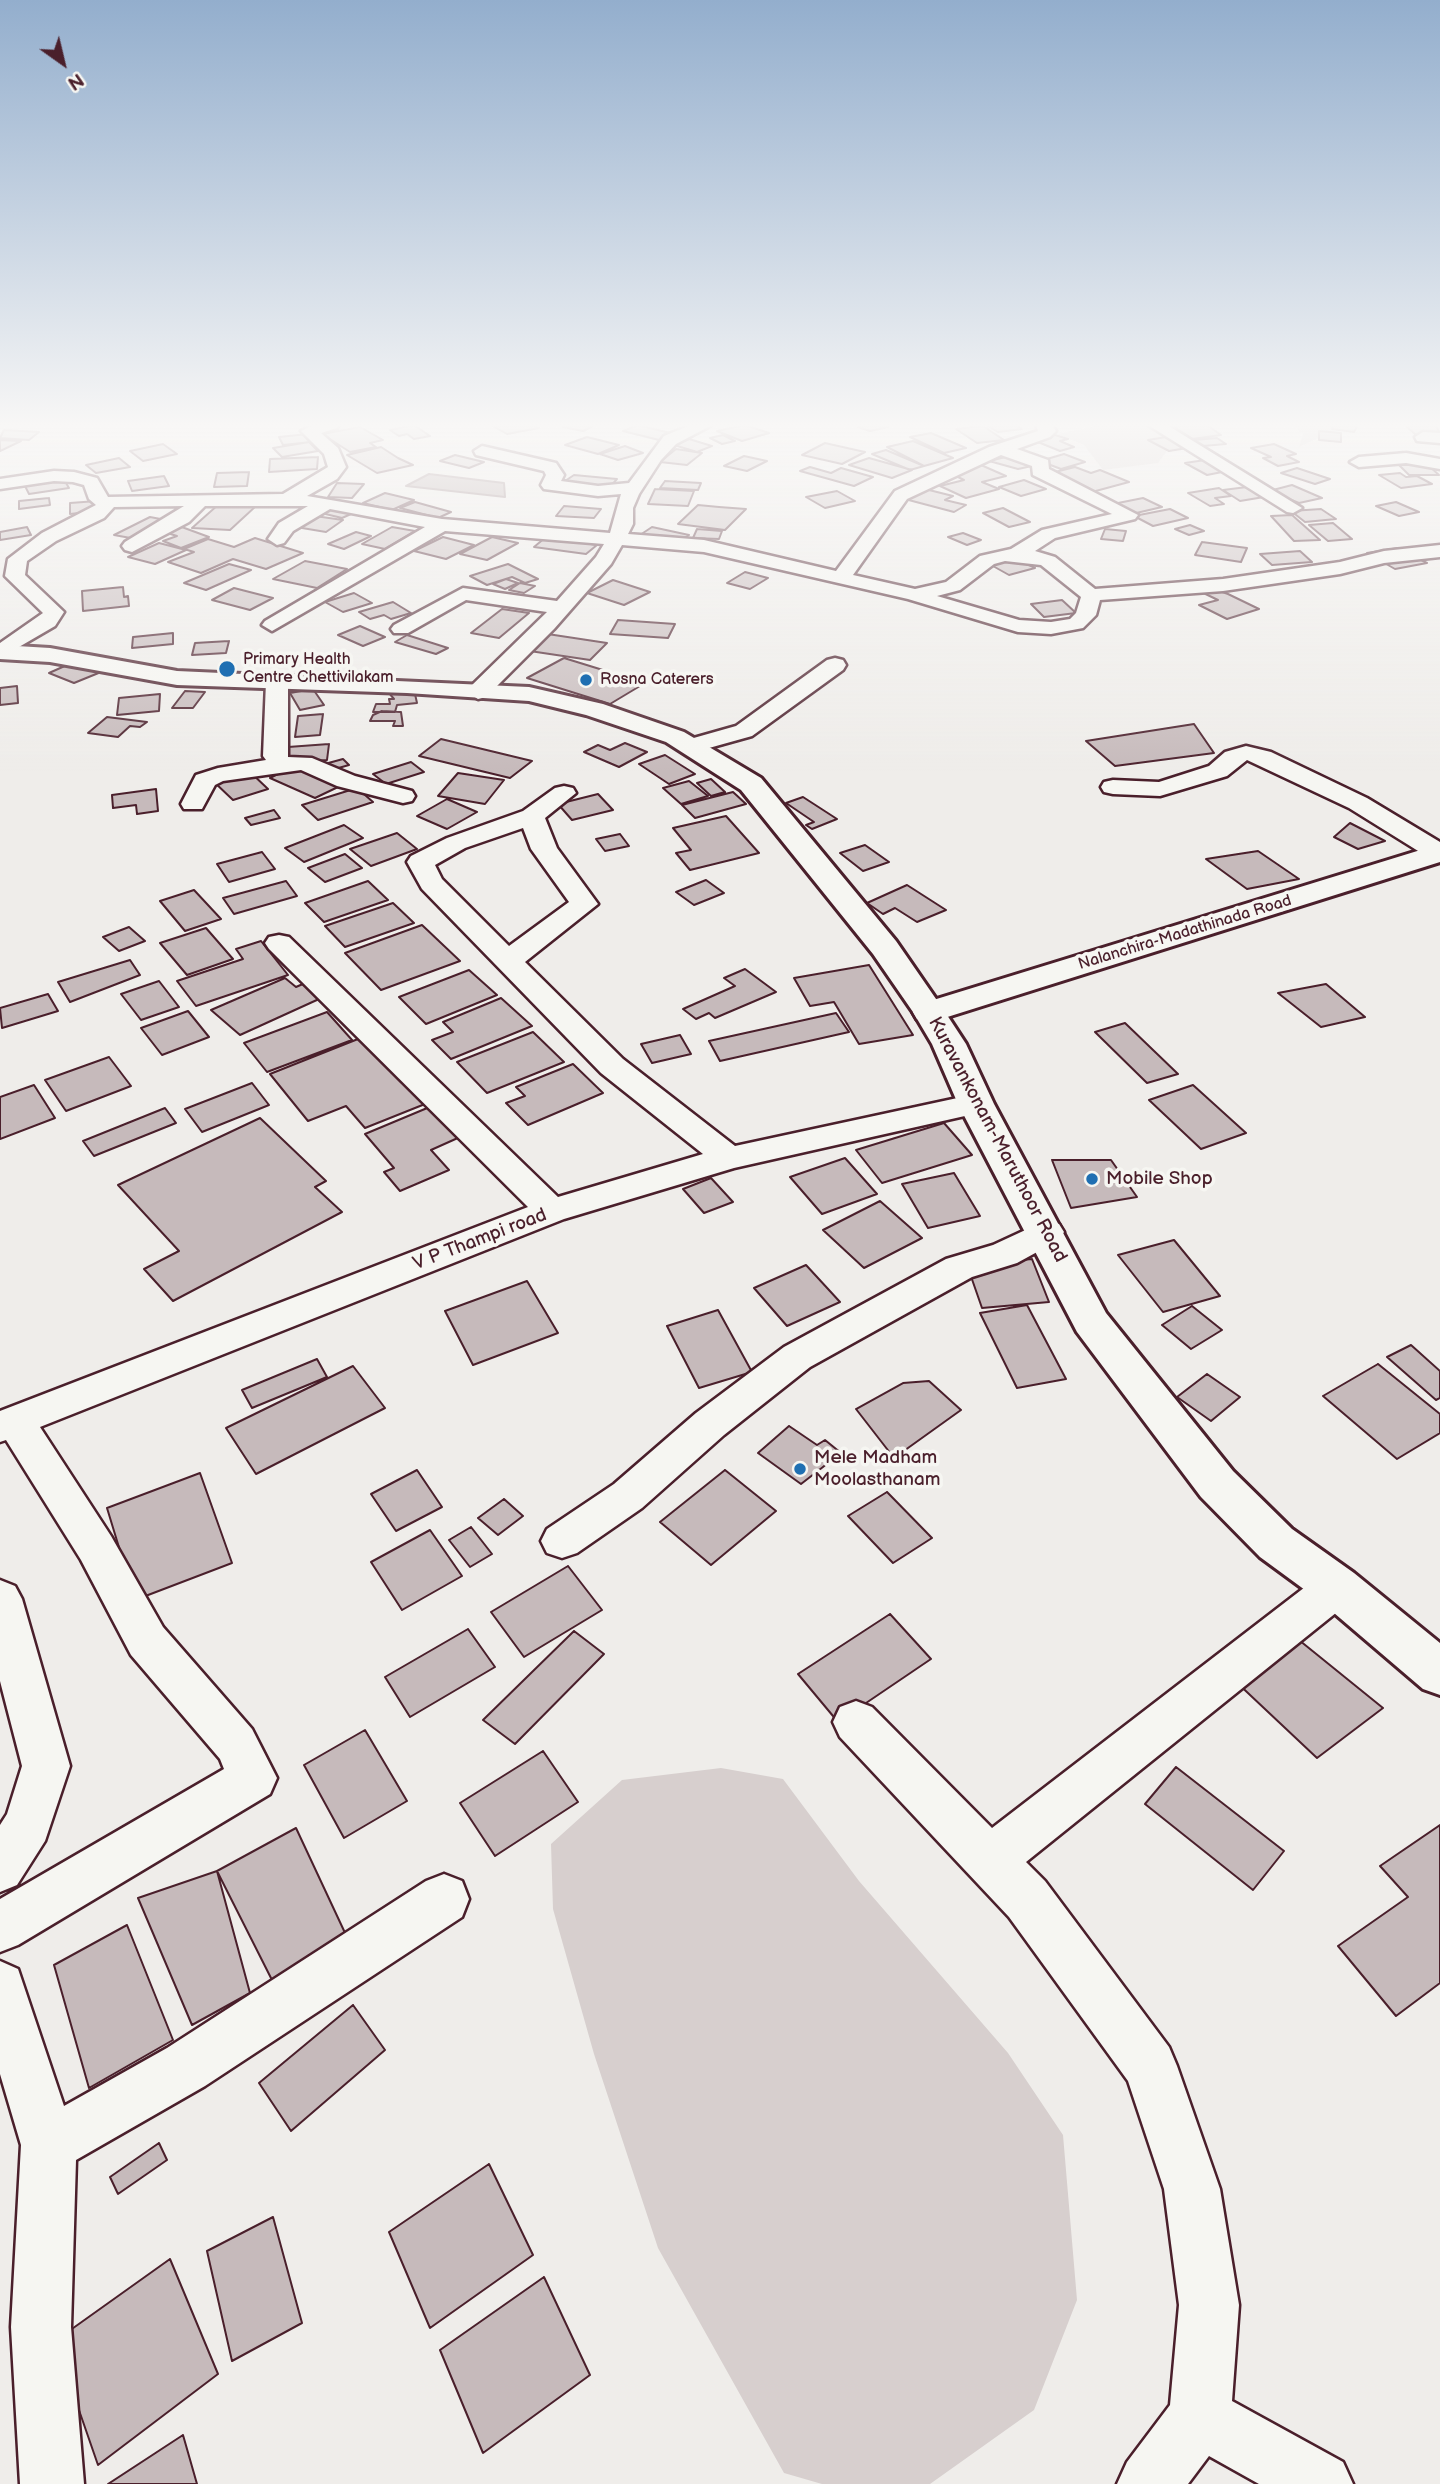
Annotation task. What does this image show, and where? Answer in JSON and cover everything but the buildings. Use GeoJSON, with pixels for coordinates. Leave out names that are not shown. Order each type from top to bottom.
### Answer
{"type":"FeatureCollection","features":[{"type":"Feature","properties":{"kind":"main road","name":"Kuravankonam-Maruthoor Road"},"geometry":{"type":"LineString","coordinates":[[0,652],[50,655],[177,678],[407,686],[529,694],[594,709],[675,737],[751,784],[886,948],[929,1012],[950,1044],[976,1104],[1047,1232],[1091,1322],[1216,1484],[1276,1542],[1337,1587],[1440,1673]]}},
{"type":"Feature","properties":{"kind":"main road","name":"Nalanchira-Madathinada Road"},"geometry":{"type":"LineString","coordinates":[[929,1012],[1440,853]]}},
{"type":"Feature","properties":{"kind":"street"},"geometry":{"type":"LineString","coordinates":[[0,652],[48,622],[54,612],[16,576],[18,559],[43,541]]}},
{"type":"Feature","properties":{"kind":"street"},"geometry":{"type":"LineString","coordinates":[[132,546],[141,541]]}},
{"type":"Feature","properties":{"kind":"street"},"geometry":{"type":"LineString","coordinates":[[272,625],[415,541]]}},
{"type":"Feature","properties":{"kind":"street"},"geometry":{"type":"LineString","coordinates":[[478,692],[561,608],[604,560],[616,541]]}},
{"type":"Feature","properties":{"kind":"street"},"geometry":{"type":"LineString","coordinates":[[655,541],[704,546],[841,577],[893,593],[915,595],[1018,626],[1051,628],[1076,624],[1086,615],[1091,595]]}},
{"type":"Feature","properties":{"kind":"street"},"geometry":{"type":"LineString","coordinates":[[841,577],[867,541]]}},
{"type":"Feature","properties":{"kind":"street"},"geometry":{"type":"LineString","coordinates":[[915,595],[953,586],[987,560],[1017,554],[1038,541]]}},
{"type":"Feature","properties":{"kind":"street"},"geometry":{"type":"LineString","coordinates":[[1017,554],[1048,561],[1091,595],[1223,585],[1340,568],[1384,557],[1440,551]]}},
{"type":"Feature","properties":{"kind":"street"},"geometry":{"type":"LineString","coordinates":[[401,629],[463,594],[561,608]]}},
{"type":"Feature","properties":{"kind":"street"},"geometry":{"type":"LineString","coordinates":[[691,747],[744,731],[835,665]]}},
{"type":"Feature","properties":{"kind":"street"},"geometry":{"type":"LineString","coordinates":[[277,682],[275,756],[282,765]]}},
{"type":"Feature","properties":{"kind":"street"},"geometry":{"type":"LineString","coordinates":[[1113,787],[1160,789],[1218,771],[1233,757],[1246,754],[1263,757],[1337,792],[1440,853]]}},
{"type":"Feature","properties":{"kind":"street"},"geometry":{"type":"LineString","coordinates":[[193,804],[205,780],[304,763],[346,781],[403,796]]}},
{"type":"Feature","properties":{"kind":"street"},"geometry":{"type":"LineString","coordinates":[[564,793],[532,816],[457,843],[421,862],[431,883],[612,1066],[730,1158]]}},
{"type":"Feature","properties":{"kind":"street"},"geometry":{"type":"LineString","coordinates":[[510,960],[549,927],[584,904],[544,849],[532,816]]}},
{"type":"Feature","properties":{"kind":"street"},"geometry":{"type":"LineString","coordinates":[[279,943],[552,1211]]}},
{"type":"Feature","properties":{"kind":"street","name":"V P Thampi road"},"geometry":{"type":"LineString","coordinates":[[8,1424],[552,1211],[730,1158],[976,1104]]}},
{"type":"Feature","properties":{"kind":"street"},"geometry":{"type":"LineString","coordinates":[[562,1541],[628,1496],[710,1424],[797,1357],[959,1268],[1005,1254],[1047,1232]]}},
{"type":"Feature","properties":{"kind":"street"},"geometry":{"type":"LineString","coordinates":[[0,1927],[253,1778],[236,1744],[147,1641],[96,1548],[8,1424]]}},
{"type":"Feature","properties":{"kind":"street"},"geometry":{"type":"LineString","coordinates":[[990,1860],[1337,1587]]}},
{"type":"Feature","properties":{"kind":"street"},"geometry":{"type":"LineString","coordinates":[[0,1599],[46,1766],[28,1825],[0,1868]]}},
{"type":"Feature","properties":{"kind":"street"},"geometry":{"type":"LineString","coordinates":[[856,1722],[1027,1899],[1150,2066],[1192,2189],[1209,2305],[1200,2417],[1149,2484]]}},
{"type":"Feature","properties":{"kind":"street"},"geometry":{"type":"LineString","coordinates":[[49,2145],[186,2067],[444,1899]]}},
{"type":"Feature","properties":{"kind":"street"},"geometry":{"type":"LineString","coordinates":[[0,1987],[49,2145],[41,2327],[52,2484]]}},
{"type":"Feature","properties":{"kind":"street"},"geometry":{"type":"LineString","coordinates":[[1200,2417],[1321,2484]]}},
{"type":"Feature","properties":{"kind":"shaded area"},"geometry":{"type":"Polygon","coordinates":[[[721,1768],[783,1779],[859,1881],[1008,2053],[1063,2135],[1077,2300],[1034,2410],[930,2484],[822,2484],[784,2473],[658,2248],[594,2054],[553,1909],[551,1844],[622,1780],[721,1768]]]}},
{"type":"Feature","properties":{"kind":"place","name":"Primary Health Centre Chettivilakam"},"geometry":{"type":"Point","coordinates":[227,669]}},
{"type":"Feature","properties":{"kind":"place","name":"Rosna Caterers"},"geometry":{"type":"Point","coordinates":[586,680]}},
{"type":"Feature","properties":{"kind":"place","name":"Mobile Shop"},"geometry":{"type":"Point","coordinates":[1092,1179]}},
{"type":"Feature","properties":{"kind":"place","name":"Mele Madham Moolasthanam"},"geometry":{"type":"Point","coordinates":[800,1469]}}]}
